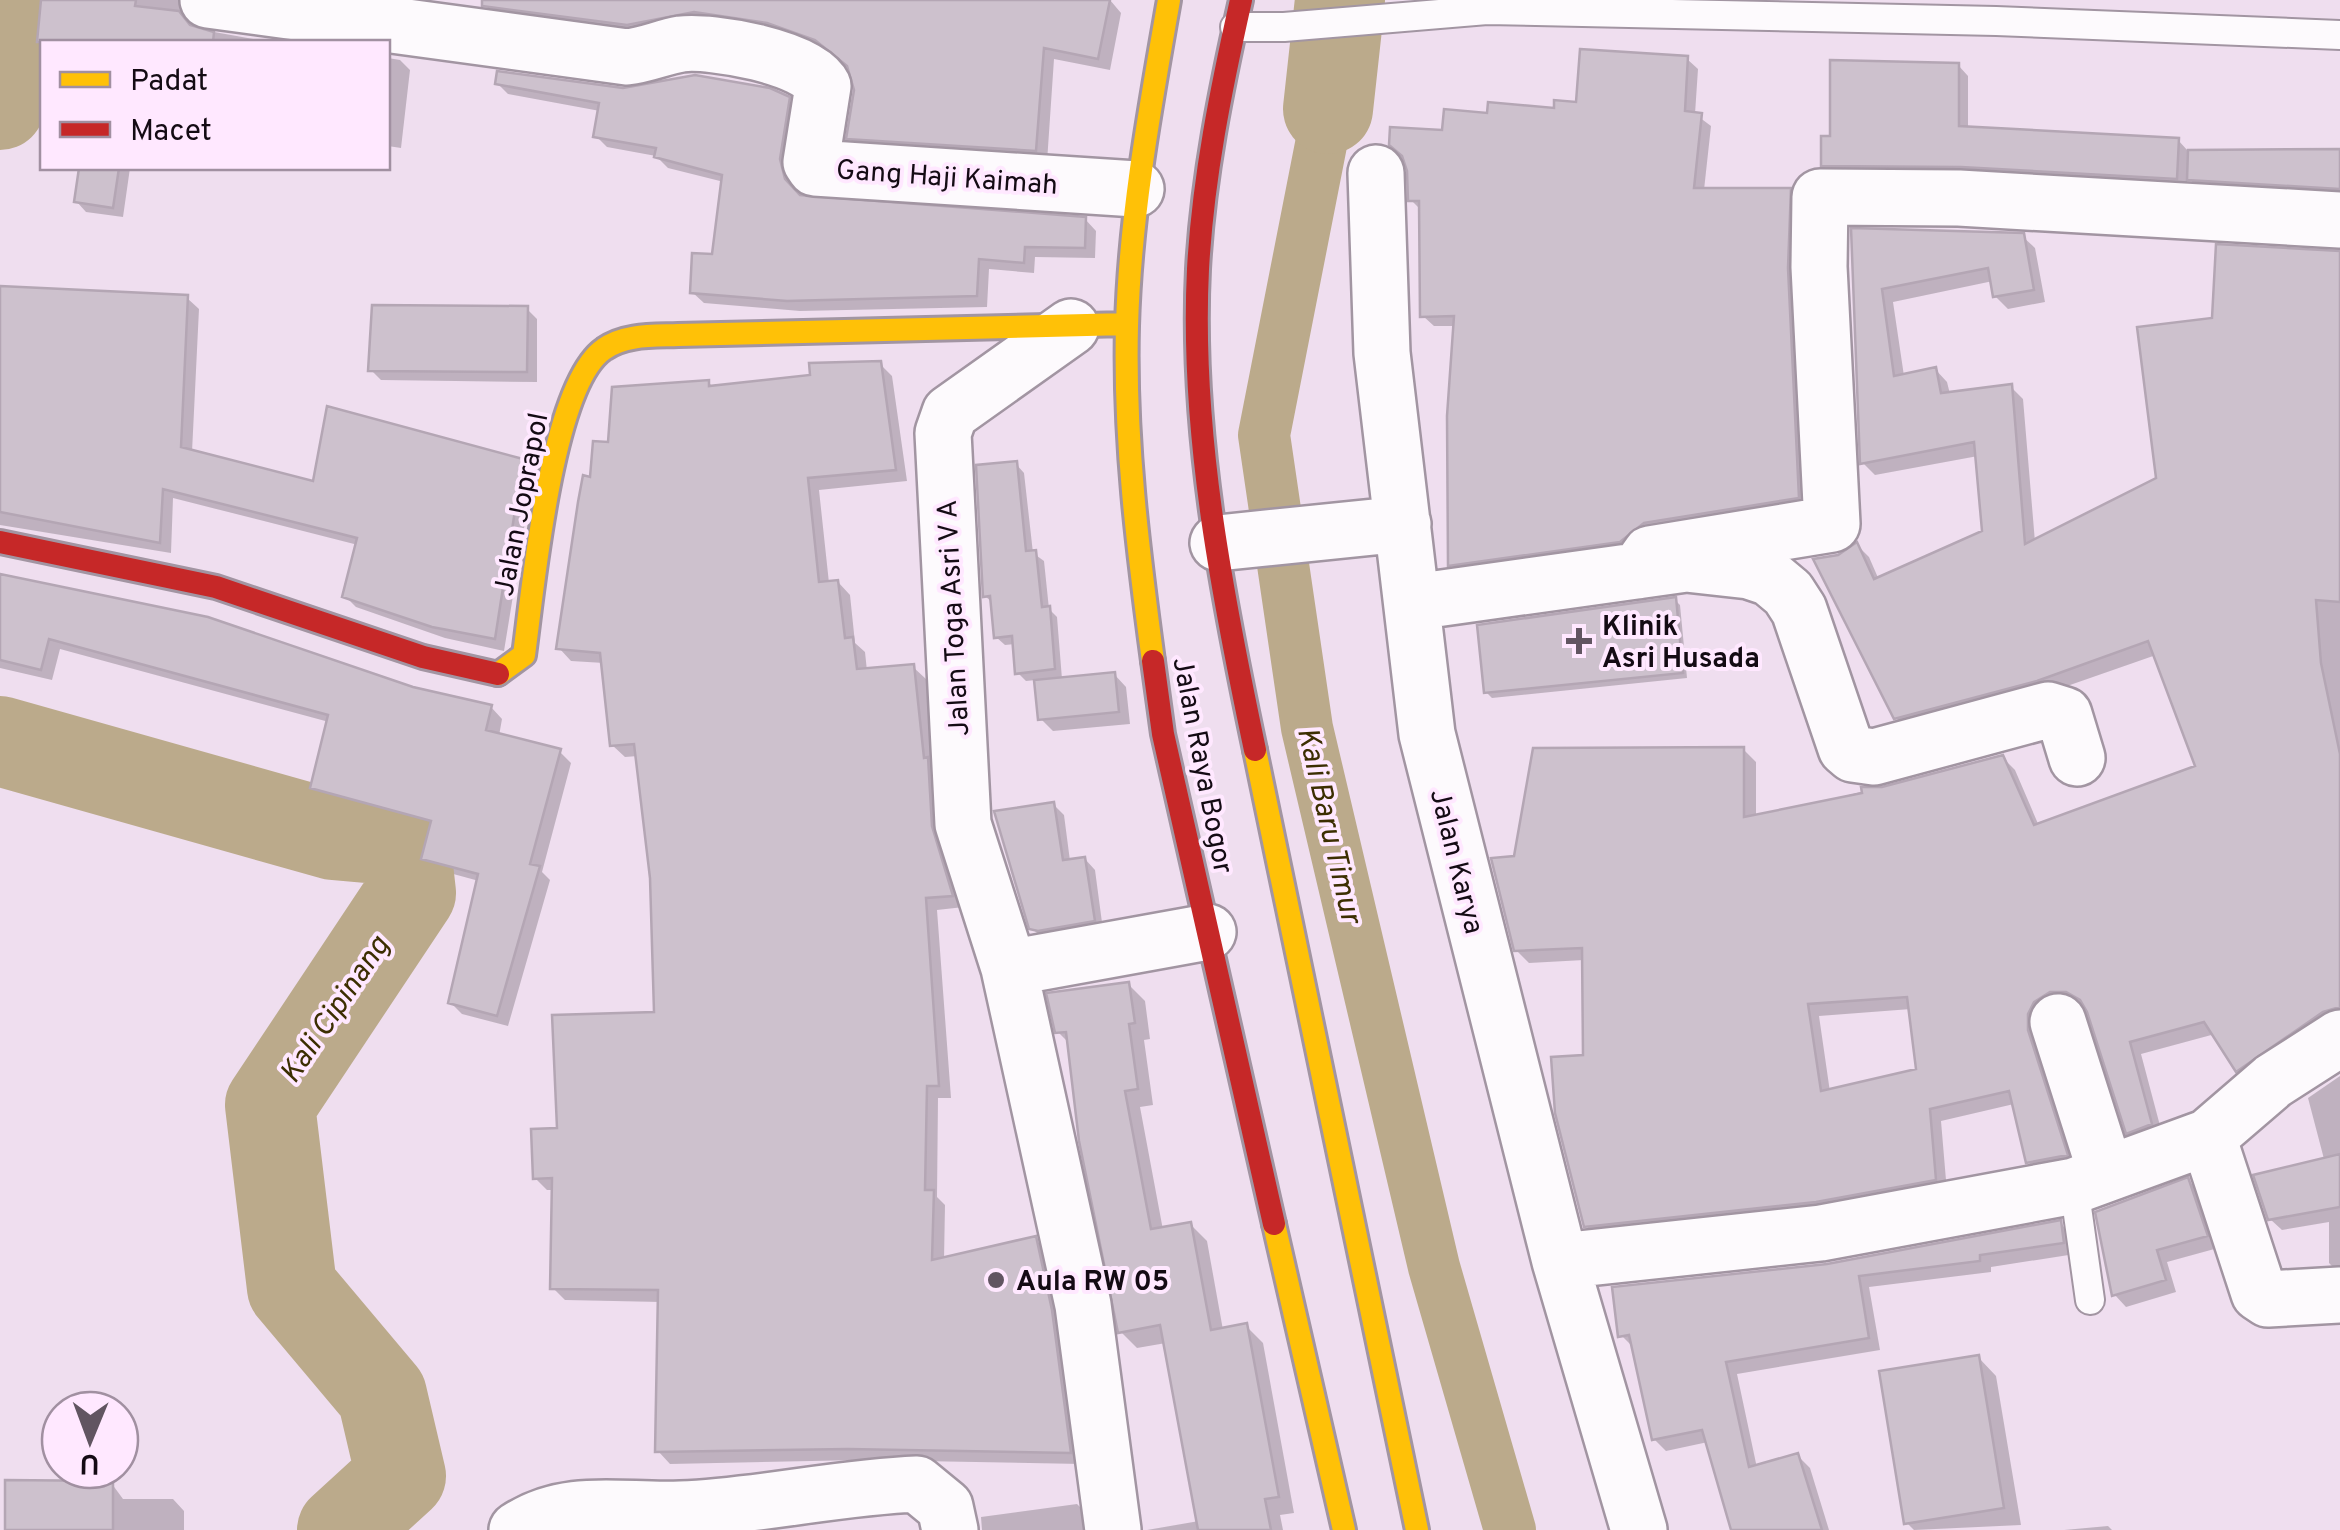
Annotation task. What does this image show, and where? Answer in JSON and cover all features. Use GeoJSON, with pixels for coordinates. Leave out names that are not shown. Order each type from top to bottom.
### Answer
{"type":"FeatureCollection","features":[{"type":"Feature","properties":{"kind":"main road","name":"Jalan Raya Bogor"},"geometry":{"type":"LineString","coordinates":[[1169,0],[1136,189],[1126,324],[1127,410],[1149,637],[1163,734],[1344,1530]]}},
{"type":"Feature","properties":{"kind":"main road","name":"Jalan Raya Bogor"},"geometry":{"type":"LineString","coordinates":[[1238,13],[1211,150],[1198,272],[1198,342],[1229,541],[1232,646],[1416,1530]]}},
{"type":"Feature","properties":{"kind":"main road","name":"Jalan Joprapol"},"geometry":{"type":"LineString","coordinates":[[0,542],[216,588],[422,657],[501,676],[524,655],[538,558],[570,399],[583,372],[613,343],[678,335],[1126,324]]}},
{"type":"Feature","properties":{"kind":"street","name":"Gang Haji Kaimah"},"geometry":{"type":"LineString","coordinates":[[208,0],[627,57],[650,55],[677,44],[708,42],[787,62],[819,77],[823,86],[812,162],[816,168],[1136,189]]}},
{"type":"Feature","properties":{"kind":"street","name":"Jalan Karya"},"geometry":{"type":"LineString","coordinates":[[1376,173],[1382,353],[1414,602],[1426,734],[1560,1261],[1639,1530]]}},
{"type":"Feature","properties":{"kind":"street"},"geometry":{"type":"LineString","coordinates":[[1638,571],[1650,554],[1832,524],[1819,266],[1820,197],[1959,198],[2340,220]]}},
{"type":"Feature","properties":{"kind":"street","name":"Jalan Toga Asri V A"},"geometry":{"type":"LineString","coordinates":[[1009,968],[964,824],[943,426],[950,413],[1071,327]]}},
{"type":"Feature","properties":{"kind":"street"},"geometry":{"type":"LineString","coordinates":[[1229,541],[1402,524]]}},
{"type":"Feature","properties":{"kind":"street"},"geometry":{"type":"LineString","coordinates":[[1414,602],[1686,564],[1749,570],[1788,593],[1799,610],[1846,748],[1854,754],[1874,757],[2055,710],[2064,715],[2076,758]]}},
{"type":"Feature","properties":{"kind":"street"},"geometry":{"type":"LineString","coordinates":[[1114,1530],[1083,1305],[1009,968],[1208,932]]}},
{"type":"Feature","properties":{"kind":"street"},"geometry":{"type":"LineString","coordinates":[[2058,1022],[2090,1180]]}},
{"type":"Feature","properties":{"kind":"street"},"geometry":{"type":"LineString","coordinates":[[1560,1261],[1821,1233],[2090,1180],[2208,1137],[2273,1081],[2340,1038]]}},
{"type":"Feature","properties":{"kind":"street"},"geometry":{"type":"LineString","coordinates":[[2208,1137],[2259,1293],[2268,1299],[2340,1295]]}},
{"type":"Feature","properties":{"kind":"street"},"geometry":{"type":"LineString","coordinates":[[518,1530],[561,1511],[621,1505],[679,1520],[917,1484],[945,1507],[950,1530]]}},
{"type":"Feature","properties":{"kind":"lane"},"geometry":{"type":"LineString","coordinates":[[2204,29],[2205,0]]}},
{"type":"Feature","properties":{"kind":"lane"},"geometry":{"type":"LineString","coordinates":[[1238,13],[1284,27],[1488,5],[1714,18],[1997,10],[2204,29],[2340,35]]}},
{"type":"Feature","properties":{"kind":"lane"},"geometry":{"type":"LineString","coordinates":[[2090,1180],[2090,1300]]}},
{"type":"Feature","properties":{"kind":"building"},"geometry":{"type":"Polygon","coordinates":[[[41,0],[136,0],[135,6],[179,11],[190,25],[214,32],[213,40],[37,42],[41,0]]]}},
{"type":"Feature","properties":{"kind":"building"},"geometry":{"type":"Polygon","coordinates":[[[482,0],[1110,0],[1098,59],[1044,48],[1036,151],[846,139],[854,90],[847,66],[815,40],[767,23],[694,12],[627,25],[482,6],[482,0]]]}},
{"type":"Feature","properties":{"kind":"building"},"geometry":{"type":"Polygon","coordinates":[[[1580,49],[1688,56],[1685,111],[1702,113],[1694,188],[1791,188],[1788,268],[1799,498],[1644,523],[1620,542],[1448,566],[1447,416],[1454,316],[1420,317],[1419,201],[1408,201],[1407,171],[1402,156],[1389,145],[1390,127],[1442,130],[1444,109],[1487,113],[1488,102],[1554,108],[1554,100],[1576,102],[1580,49]]]}},
{"type":"Feature","properties":{"kind":"building"},"geometry":{"type":"Polygon","coordinates":[[[1830,60],[1959,63],[1959,126],[2179,138],[2177,179],[1961,167],[1821,166],[1821,136],[1830,136],[1830,60]]]}},
{"type":"Feature","properties":{"kind":"building"},"geometry":{"type":"Polygon","coordinates":[[[497,71],[623,88],[695,75],[770,88],[790,97],[780,159],[785,179],[800,195],[1086,217],[1085,248],[1025,247],[1024,263],[979,259],[977,296],[787,301],[690,293],[692,253],[712,254],[722,175],[654,157],[656,148],[593,137],[599,103],[495,84],[497,71]]]}},
{"type":"Feature","properties":{"kind":"building"},"geometry":{"type":"Polygon","coordinates":[[[2340,149],[2340,189],[2187,180],[2188,150],[2340,149]]]}},
{"type":"Feature","properties":{"kind":"building"},"geometry":{"type":"Polygon","coordinates":[[[79,170],[119,170],[113,208],[74,202],[79,170]]]}},
{"type":"Feature","properties":{"kind":"building"},"geometry":{"type":"Polygon","coordinates":[[[1851,228],[2024,233],[2034,290],[1993,297],[1988,268],[1882,289],[1894,376],[1936,367],[1941,393],[2012,384],[2025,544],[2156,478],[2137,327],[2212,318],[2216,244],[2340,251],[2340,602],[2316,600],[2321,663],[2340,754],[2340,1007],[2323,1012],[2236,1072],[2204,1022],[2130,1042],[2152,1124],[2126,1134],[2087,1012],[2080,1000],[2066,992],[2050,992],[2034,1002],[2028,1014],[2028,1030],[2068,1155],[2026,1163],[2009,1091],[1930,1109],[1936,1180],[1816,1202],[1584,1227],[1555,1113],[1551,1057],[1583,1055],[1582,948],[1514,951],[1491,858],[1514,856],[1533,748],[1744,747],[1744,817],[1862,793],[1861,787],[1882,787],[2003,755],[2034,825],[2195,766],[2148,641],[2037,681],[1894,719],[1813,559],[1838,555],[1857,542],[1874,579],[1982,531],[1974,442],[1860,464],[1851,228]],[[1907,997],[1808,1004],[1821,1091],[1916,1069],[1907,997]]]}},
{"type":"Feature","properties":{"kind":"building"},"geometry":{"type":"Polygon","coordinates":[[[0,286],[188,295],[181,447],[313,481],[327,406],[523,459],[495,639],[432,627],[342,597],[357,538],[163,489],[160,543],[0,512],[0,286]]]}},
{"type":"Feature","properties":{"kind":"building"},"geometry":{"type":"Polygon","coordinates":[[[372,305],[528,306],[527,372],[368,371],[372,305]]]}},
{"type":"Feature","properties":{"kind":"building"},"geometry":{"type":"Polygon","coordinates":[[[881,361],[896,470],[808,478],[819,582],[838,580],[845,638],[853,637],[857,669],[914,664],[924,758],[928,757],[932,826],[953,896],[926,898],[939,1086],[927,1086],[925,1190],[934,1190],[932,1260],[1036,1236],[1052,1310],[1071,1453],[848,1449],[655,1452],[658,1290],[550,1289],[552,1178],[533,1179],[531,1129],[557,1128],[552,1015],[654,1012],[650,878],[634,744],[610,746],[600,653],[556,649],[583,475],[590,477],[593,441],[608,442],[612,387],[709,380],[709,386],[810,375],[809,363],[881,361]]]}},
{"type":"Feature","properties":{"kind":"building"},"geometry":{"type":"Polygon","coordinates":[[[1017,461],[1026,551],[1036,550],[1042,607],[1050,606],[1055,669],[1015,674],[1012,636],[994,638],[990,596],[983,597],[976,465],[1017,461]]]}},
{"type":"Feature","properties":{"kind":"building"},"geometry":{"type":"Polygon","coordinates":[[[0,574],[208,617],[413,687],[492,705],[486,730],[561,749],[530,864],[540,866],[497,1016],[448,1003],[478,874],[421,859],[431,821],[310,788],[328,715],[49,639],[41,670],[0,660],[0,574]]]}},
{"type":"Feature","properties":{"kind":"building","name":"Klinik Asri Husada"},"geometry":{"type":"Polygon","coordinates":[[[1676,597],[1683,673],[1484,693],[1477,625],[1676,597]]]}},
{"type":"Feature","properties":{"kind":"building"},"geometry":{"type":"Polygon","coordinates":[[[1115,672],[1119,712],[1038,720],[1034,680],[1115,672]]]}},
{"type":"Feature","properties":{"kind":"building"},"geometry":{"type":"Polygon","coordinates":[[[1054,802],[1063,860],[1085,857],[1095,921],[1038,931],[1029,929],[994,811],[1054,802]]]}},
{"type":"Feature","properties":{"kind":"building"},"geometry":{"type":"Polygon","coordinates":[[[1129,982],[1135,1023],[1129,1024],[1138,1089],[1125,1091],[1151,1229],[1191,1222],[1211,1330],[1247,1323],[1279,1497],[1265,1499],[1271,1530],[1198,1530],[1160,1325],[1118,1333],[1079,1141],[1066,1032],[1055,1033],[1046,993],[1129,982]]]}},
{"type":"Feature","properties":{"kind":"building"},"geometry":{"type":"Polygon","coordinates":[[[2340,1154],[2340,1207],[2268,1220],[2253,1175],[2340,1154]]]}},
{"type":"Feature","properties":{"kind":"building"},"geometry":{"type":"Polygon","coordinates":[[[2188,1177],[2208,1236],[2157,1250],[2166,1280],[2112,1296],[2095,1212],[2188,1177]]]}},
{"type":"Feature","properties":{"kind":"building"},"geometry":{"type":"Polygon","coordinates":[[[2061,1220],[2064,1243],[1980,1255],[1980,1261],[1859,1276],[1869,1338],[1726,1362],[1749,1467],[1798,1453],[1822,1530],[1731,1530],[1702,1430],[1652,1440],[1629,1335],[1618,1337],[1612,1287],[1827,1264],[2061,1220]]]}},
{"type":"Feature","properties":{"kind":"building"},"geometry":{"type":"Polygon","coordinates":[[[1979,1355],[2004,1508],[1904,1524],[1879,1371],[1979,1355]]]}},
{"type":"Feature","properties":{"kind":"building"},"geometry":{"type":"Polygon","coordinates":[[[5,1480],[40,1480],[40,1490],[113,1490],[113,1530],[5,1530],[5,1480]]]}},
{"type":"Feature","properties":{"kind":"waterway"},"geometry":{"type":"LineString","coordinates":[[1328,109],[1340,0]]}},
{"type":"Feature","properties":{"kind":"waterway","name":"Kali Cipinang"},"geometry":{"type":"LineString","coordinates":[[0,6],[6,91],[0,105]]}},
{"type":"Feature","properties":{"kind":"waterway","name":"Kali Baru Timur"},"geometry":{"type":"LineString","coordinates":[[1328,109],[1264,435],[1307,728],[1434,1267],[1510,1530]]}},
{"type":"Feature","properties":{"kind":"waterway","name":"Kali Cipinang"},"geometry":{"type":"LineString","coordinates":[[0,741],[333,835],[378,839],[407,857],[411,893],[270,1105],[292,1288],[382,1395],[401,1476],[342,1530]]}},
{"type":"Feature","properties":{"kind":"traffic: slow"},"geometry":{"type":"LineString","coordinates":[[1153,661],[1130,452],[1127,326],[1137,203],[1169,0]]}},
{"type":"Feature","properties":{"kind":"traffic: slow"},"geometry":{"type":"LineString","coordinates":[[498,674],[524,655],[539,539],[570,403],[586,370],[612,344],[659,336],[1127,324]]}},
{"type":"Feature","properties":{"kind":"traffic: slow"},"geometry":{"type":"LineString","coordinates":[[1255,750],[1417,1530]]}},
{"type":"Feature","properties":{"kind":"traffic: slow"},"geometry":{"type":"LineString","coordinates":[[1274,1224],[1344,1530]]}},
{"type":"Feature","properties":{"kind":"traffic: jam"},"geometry":{"type":"LineString","coordinates":[[1241,0],[1209,167],[1200,235],[1197,329],[1211,511],[1255,750]]}},
{"type":"Feature","properties":{"kind":"traffic: jam"},"geometry":{"type":"LineString","coordinates":[[0,542],[216,587],[423,657],[498,674]]}},
{"type":"Feature","properties":{"kind":"traffic: jam"},"geometry":{"type":"LineString","coordinates":[[1153,661],[1163,734],[1274,1224]]}},
{"type":"Feature","properties":{"kind":"place","name":"Klinik Asri Husada"},"geometry":{"type":"Point","coordinates":[1579,641]}},
{"type":"Feature","properties":{"kind":"place","name":"Aula RW 05"},"geometry":{"type":"Point","coordinates":[996,1280]}}]}
